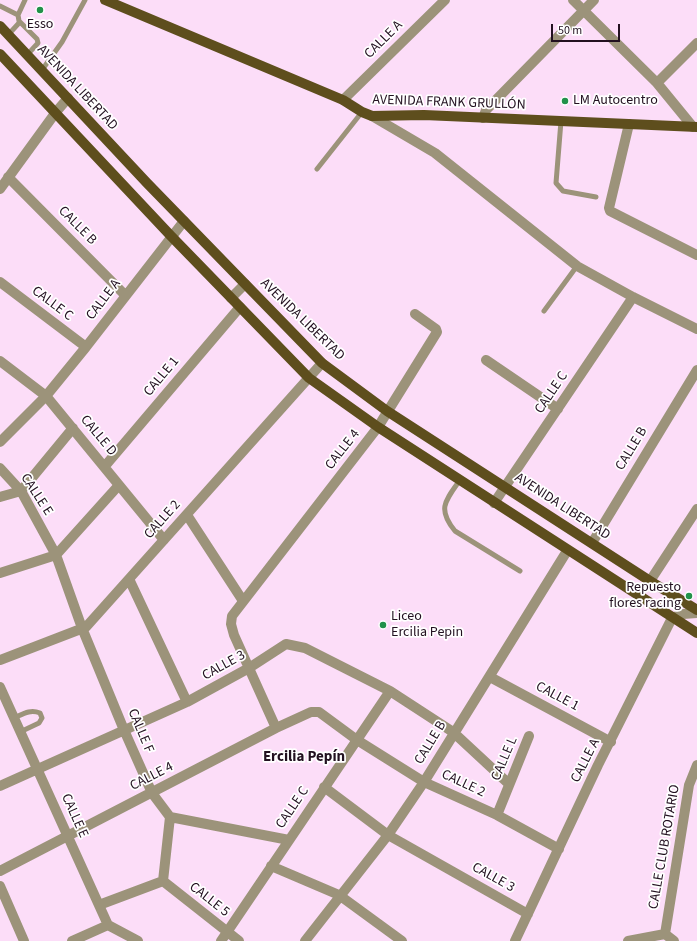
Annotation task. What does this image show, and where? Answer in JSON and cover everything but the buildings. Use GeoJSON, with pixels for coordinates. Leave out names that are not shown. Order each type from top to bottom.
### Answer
{"type":"FeatureCollection","features":[{"type":"Feature","properties":{"kind":"main road","name":"AVENIDA FRANK GRULLÓN"},"geometry":{"type":"LineString","coordinates":[[105,0],[343,100],[367,114],[424,115],[695,127]]}},
{"type":"Feature","properties":{"kind":"main road","name":"AVENIDA LIBERTAD"},"geometry":{"type":"LineString","coordinates":[[0,26],[184,221],[322,363],[387,411],[697,610]]}},
{"type":"Feature","properties":{"kind":"main road"},"geometry":{"type":"LineString","coordinates":[[0,54],[171,236],[308,378],[378,427],[697,634]]}},
{"type":"Feature","properties":{"kind":"street","name":"CALLE A"},"geometry":{"type":"LineString","coordinates":[[343,100],[445,0]]}},
{"type":"Feature","properties":{"kind":"street"},"geometry":{"type":"LineString","coordinates":[[573,0],[657,83],[695,127]]}},
{"type":"Feature","properties":{"kind":"street"},"geometry":{"type":"LineString","coordinates":[[483,118],[486,110],[594,0]]}},
{"type":"Feature","properties":{"kind":"street"},"geometry":{"type":"LineString","coordinates":[[657,83],[697,43]]}},
{"type":"Feature","properties":{"kind":"street"},"geometry":{"type":"LineString","coordinates":[[0,189],[56,112],[68,98]]}},
{"type":"Feature","properties":{"kind":"street"},"geometry":{"type":"LineString","coordinates":[[367,114],[435,153],[577,266],[633,297],[695,328],[697,317]]}},
{"type":"Feature","properties":{"kind":"street"},"geometry":{"type":"LineString","coordinates":[[629,124],[609,208],[610,211],[697,255]]}},
{"type":"Feature","properties":{"kind":"street","name":"CALLE B"},"geometry":{"type":"LineString","coordinates":[[8,177],[125,295]]}},
{"type":"Feature","properties":{"kind":"street","name":"CALLE A"},"geometry":{"type":"LineString","coordinates":[[0,442],[46,396],[184,221]]}},
{"type":"Feature","properties":{"kind":"street","name":"CALLE C"},"geometry":{"type":"LineString","coordinates":[[0,282],[86,347]]}},
{"type":"Feature","properties":{"kind":"street"},"geometry":{"type":"LineString","coordinates":[[231,298],[245,284]]}},
{"type":"Feature","properties":{"kind":"street","name":"CALLE C"},"geometry":{"type":"LineString","coordinates":[[494,503],[633,297]]}},
{"type":"Feature","properties":{"kind":"street","name":"CALLE 1"},"geometry":{"type":"LineString","coordinates":[[105,466],[240,307]]}},
{"type":"Feature","properties":{"kind":"street","name":"CALLE 4"},"geometry":{"type":"LineString","coordinates":[[243,601],[378,427],[437,332],[436,329],[415,314]]}},
{"type":"Feature","properties":{"kind":"street"},"geometry":{"type":"LineString","coordinates":[[486,360],[558,409]]}},
{"type":"Feature","properties":{"kind":"street","name":"CALLE D"},"geometry":{"type":"LineString","coordinates":[[0,361],[46,396],[105,466],[164,540]]}},
{"type":"Feature","properties":{"kind":"street","name":"CALLE 2"},"geometry":{"type":"LineString","coordinates":[[0,660],[86,627],[322,363]]}},
{"type":"Feature","properties":{"kind":"street","name":"CALLE B"},"geometry":{"type":"LineString","coordinates":[[592,543],[697,370]]}},
{"type":"Feature","properties":{"kind":"street"},"geometry":{"type":"LineString","coordinates":[[0,497],[21,491],[73,428]]}},
{"type":"Feature","properties":{"kind":"street","name":"CALLE E"},"geometry":{"type":"LineString","coordinates":[[0,468],[21,491],[56,555],[82,628]]}},
{"type":"Feature","properties":{"kind":"street"},"geometry":{"type":"LineString","coordinates":[[0,573],[56,555],[119,485]]}},
{"type":"Feature","properties":{"kind":"street"},"geometry":{"type":"LineString","coordinates":[[650,581],[697,509]]}},
{"type":"Feature","properties":{"kind":"street"},"geometry":{"type":"LineString","coordinates":[[186,515],[243,601],[232,616],[231,624],[276,728]]}},
{"type":"Feature","properties":{"kind":"street","name":"CALLE B"},"geometry":{"type":"LineString","coordinates":[[305,941],[339,895],[388,835],[424,782],[453,732],[490,677],[567,551]]}},
{"type":"Feature","properties":{"kind":"street"},"geometry":{"type":"LineString","coordinates":[[129,579],[187,702]]}},
{"type":"Feature","properties":{"kind":"street"},"geometry":{"type":"LineString","coordinates":[[672,618],[683,614],[697,614]]}},
{"type":"Feature","properties":{"kind":"street","name":"CALLE A"},"geometry":{"type":"LineString","coordinates":[[515,941],[598,765],[611,742],[672,618]]}},
{"type":"Feature","properties":{"kind":"street","name":"CALLE F"},"geometry":{"type":"LineString","coordinates":[[82,628],[152,793],[170,817]]}},
{"type":"Feature","properties":{"kind":"street","name":"CALLE 3"},"geometry":{"type":"LineString","coordinates":[[0,786],[187,702],[249,668],[286,644],[305,648],[390,691],[453,732],[509,784]]}},
{"type":"Feature","properties":{"kind":"street","name":"CALLE 1"},"geometry":{"type":"LineString","coordinates":[[490,677],[611,742]]}},
{"type":"Feature","properties":{"kind":"street","name":"CALLE E"},"geometry":{"type":"LineString","coordinates":[[0,687],[108,925]]}},
{"type":"Feature","properties":{"kind":"street","name":"CALLE C"},"geometry":{"type":"LineString","coordinates":[[221,941],[390,691]]}},
{"type":"Feature","properties":{"kind":"street","name":"CALLE 4"},"geometry":{"type":"LineString","coordinates":[[0,871],[276,728],[312,712],[319,712]]}},
{"type":"Feature","properties":{"kind":"street","name":"CALLE 2"},"geometry":{"type":"LineString","coordinates":[[319,712],[357,740],[424,782],[497,815],[559,849]]}},
{"type":"Feature","properties":{"kind":"street","name":"CALLE L"},"geometry":{"type":"LineString","coordinates":[[497,815],[529,736]]}},
{"type":"Feature","properties":{"kind":"street","name":"CALLE CLUB ROTARIO"},"geometry":{"type":"LineString","coordinates":[[665,934],[689,785],[697,765]]}},
{"type":"Feature","properties":{"kind":"street","name":"CALLE 3"},"geometry":{"type":"LineString","coordinates":[[324,787],[388,835],[528,914]]}},
{"type":"Feature","properties":{"kind":"street"},"geometry":{"type":"LineString","coordinates":[[99,905],[162,881],[170,817],[289,840]]}},
{"type":"Feature","properties":{"kind":"street"},"geometry":{"type":"LineString","coordinates":[[271,866],[339,895],[396,940]]}},
{"type":"Feature","properties":{"kind":"street","name":"CALLE 5"},"geometry":{"type":"LineString","coordinates":[[162,881],[239,941]]}},
{"type":"Feature","properties":{"kind":"street"},"geometry":{"type":"LineString","coordinates":[[0,886],[24,941]]}},
{"type":"Feature","properties":{"kind":"street"},"geometry":{"type":"LineString","coordinates":[[72,941],[108,925],[138,941]]}},
{"type":"Feature","properties":{"kind":"street"},"geometry":{"type":"LineString","coordinates":[[628,941],[665,934],[674,941]]}},
{"type":"Feature","properties":{"kind":"lane"},"geometry":{"type":"LineString","coordinates":[[25,0],[18,15],[19,23],[37,39],[38,43],[27,55]]}},
{"type":"Feature","properties":{"kind":"lane"},"geometry":{"type":"LineString","coordinates":[[42,70],[62,42],[84,0]]}},
{"type":"Feature","properties":{"kind":"lane"},"geometry":{"type":"LineString","coordinates":[[0,6],[18,15]]}},
{"type":"Feature","properties":{"kind":"lane"},"geometry":{"type":"LineString","coordinates":[[8,35],[19,23]]}},
{"type":"Feature","properties":{"kind":"lane"},"geometry":{"type":"LineString","coordinates":[[317,169],[367,114]]}},
{"type":"Feature","properties":{"kind":"lane"},"geometry":{"type":"LineString","coordinates":[[561,121],[556,183],[563,191],[596,197]]}},
{"type":"Feature","properties":{"kind":"lane"},"geometry":{"type":"LineString","coordinates":[[544,311],[577,266]]}},
{"type":"Feature","properties":{"kind":"lane"},"geometry":{"type":"LineString","coordinates":[[460,480],[446,499],[444,510],[447,521],[456,531],[520,571]]}},
{"type":"Feature","properties":{"kind":"lane"},"geometry":{"type":"LineString","coordinates":[[14,718],[28,711],[40,713],[42,718],[39,723],[20,732]]}},
{"type":"Feature","properties":{"kind":"place","name":"Esso"},"geometry":{"type":"Point","coordinates":[40,10]}},
{"type":"Feature","properties":{"kind":"place","name":"LM Autocentro"},"geometry":{"type":"Point","coordinates":[565,101]}},
{"type":"Feature","properties":{"kind":"place","name":"Repuesto flores racing"},"geometry":{"type":"Point","coordinates":[689,596]}},
{"type":"Feature","properties":{"kind":"place","name":"Liceo Ercilia Pepin"},"geometry":{"type":"Point","coordinates":[383,625]}},
{"type":"Feature","properties":{"kind":"district","name":"Ercilia Pepín"},"geometry":{"type":"Point","coordinates":[304,758]}}]}
